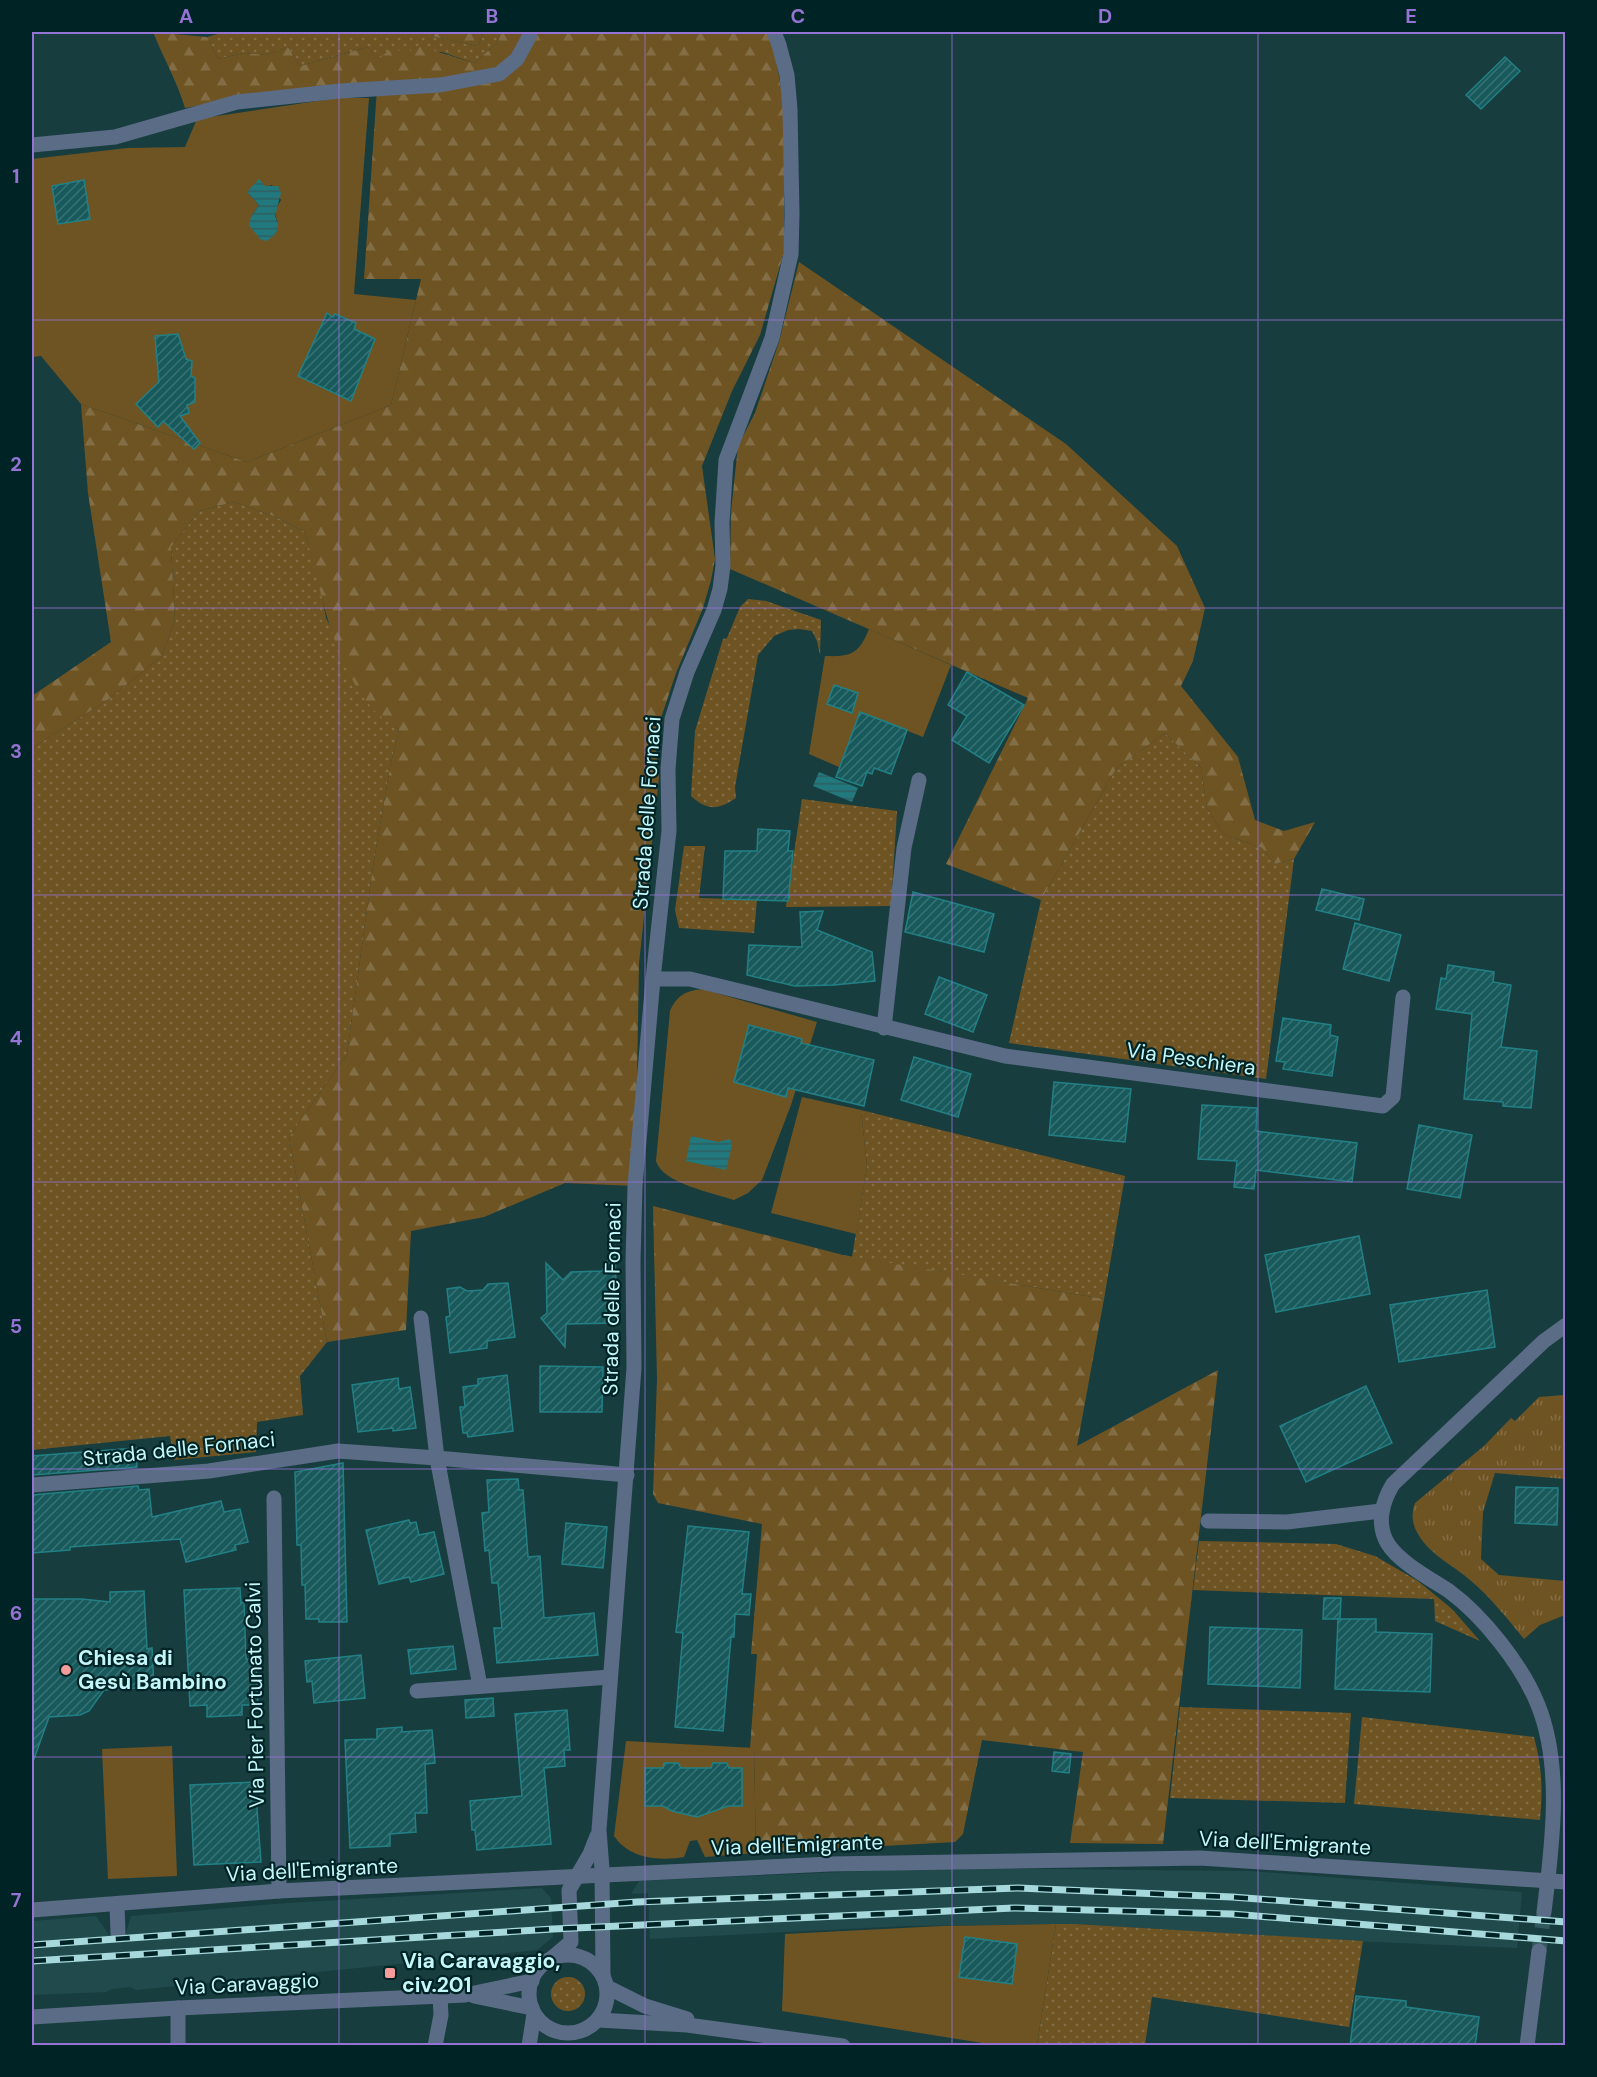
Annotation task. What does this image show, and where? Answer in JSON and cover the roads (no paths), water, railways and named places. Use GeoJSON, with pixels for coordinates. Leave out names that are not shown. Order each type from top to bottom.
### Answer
{"type":"FeatureCollection","features":[{"type":"Feature","properties":{"kind":"street"},"geometry":{"type":"LineString","coordinates":[[32,145],[115,137],[237,102],[340,91],[440,85],[499,74],[517,59],[530,32]]}},
{"type":"Feature","properties":{"kind":"street","name":"Strada delle Fornaci"},"geometry":{"type":"LineString","coordinates":[[605,1982],[599,1830],[634,1368],[635,1186],[653,979],[669,831],[668,769],[672,719],[687,672],[714,610],[720,589],[723,566],[722,523],[726,460],[772,338],[791,254],[790,109],[787,75],[774,32]]}},
{"type":"Feature","properties":{"kind":"street"},"geometry":{"type":"LineString","coordinates":[[884,1028],[904,848],[919,780]]}},
{"type":"Feature","properties":{"kind":"street","name":"Via Peschiera"},"geometry":{"type":"LineString","coordinates":[[653,979],[690,979],[1005,1056],[1383,1106],[1393,1097],[1404,998]]}},
{"type":"Feature","properties":{"kind":"street"},"geometry":{"type":"LineString","coordinates":[[421,1318],[437,1458],[480,1686]]}},
{"type":"Feature","properties":{"kind":"street"},"geometry":{"type":"LineString","coordinates":[[1544,1912],[1553,1802],[1552,1759],[1538,1704],[1519,1669],[1493,1633],[1452,1593],[1398,1555],[1388,1545],[1384,1535],[1381,1511],[1384,1498],[1393,1484],[1544,1341],[1566,1325]]}},
{"type":"Feature","properties":{"kind":"street","name":"Strada delle Fornaci"},"geometry":{"type":"LineString","coordinates":[[32,1485],[209,1471],[338,1451],[627,1475]]}},
{"type":"Feature","properties":{"kind":"street","name":"Via Pier Fortunato Calvi"},"geometry":{"type":"LineString","coordinates":[[274,1498],[279,1892]]}},
{"type":"Feature","properties":{"kind":"street"},"geometry":{"type":"LineString","coordinates":[[1208,1521],[1287,1522],[1381,1511]]}},
{"type":"Feature","properties":{"kind":"street"},"geometry":{"type":"LineString","coordinates":[[417,1690],[610,1677]]}},
{"type":"Feature","properties":{"kind":"street","name":"Strada delle Fornaci"},"geometry":{"type":"LineString","coordinates":[[550,1960],[571,1942],[569,1890],[590,1854],[599,1830]]}},
{"type":"Feature","properties":{"kind":"street","name":"Via dell'Emigrante"},"geometry":{"type":"LineString","coordinates":[[32,1910],[279,1892],[830,1864],[1172,1858],[1566,1882]]}},
{"type":"Feature","properties":{"kind":"street"},"geometry":{"type":"LineString","coordinates":[[117,1904],[118,1934]]}},
{"type":"Feature","properties":{"kind":"street"},"geometry":{"type":"LineString","coordinates":[[1527,2046],[1539,1951]]}},
{"type":"Feature","properties":{"kind":"street"},"geometry":{"type":"LineString","coordinates":[[530,2046],[533,2011],[530,1999],[532,1982],[536,1973],[550,1960],[563,1956],[583,1958],[595,1965],[605,1982],[607,1999],[604,2010],[598,2020],[579,2032],[570,2034],[554,2031],[540,2021],[533,2011]]}},
{"type":"Feature","properties":{"kind":"street","name":"Via Caravaggio"},"geometry":{"type":"LineString","coordinates":[[32,2017],[465,1995],[532,1982]]}},
{"type":"Feature","properties":{"kind":"street"},"geometry":{"type":"LineString","coordinates":[[605,1982],[645,2006],[688,2019],[752,2028],[793,2038]]}},
{"type":"Feature","properties":{"kind":"street","name":"Via Caravaggio"},"geometry":{"type":"LineString","coordinates":[[465,1995],[533,2011]]}},
{"type":"Feature","properties":{"kind":"street"},"geometry":{"type":"LineString","coordinates":[[435,2046],[441,2015],[440,1996]]}},
{"type":"Feature","properties":{"kind":"street"},"geometry":{"type":"LineString","coordinates":[[178,2008],[178,2046]]}},
{"type":"Feature","properties":{"kind":"street"},"geometry":{"type":"LineString","coordinates":[[598,2020],[687,2025],[843,2046]]}},
{"type":"Feature","properties":{"kind":"street"},"geometry":{"type":"LineString","coordinates":[[560,2046],[579,2032]]}},
{"type":"Feature","properties":{"kind":"water"},"geometry":{"type":"Polygon","coordinates":[[[259,179],[265,186],[278,186],[281,193],[275,216],[278,224],[277,231],[266,241],[260,239],[249,225],[259,205],[247,192],[259,179]]]}},
{"type":"Feature","properties":{"kind":"water"},"geometry":{"type":"Polygon","coordinates":[[[819,772],[858,788],[852,802],[813,786],[819,772]]]}},
{"type":"Feature","properties":{"kind":"water"},"geometry":{"type":"Polygon","coordinates":[[[691,1136],[718,1142],[730,1139],[732,1145],[726,1170],[686,1161],[691,1136]]]}},
{"type":"Feature","properties":{"kind":"tunnel"},"geometry":{"type":"LineString","coordinates":[[1539,1951],[1544,1912]]}},
{"type":"Feature","properties":{"kind":"railway"},"geometry":{"type":"LineString","coordinates":[[32,1945],[637,1902],[1018,1888],[1232,1897],[1566,1922]]}},
{"type":"Feature","properties":{"kind":"railway"},"geometry":{"type":"LineString","coordinates":[[32,1961],[553,1929],[1014,1908],[1232,1914],[1566,1941]]}},
{"type":"Feature","properties":{"kind":"place","name":"Chiesa di Gesù Bambino"},"geometry":{"type":"Point","coordinates":[66,1670]}},
{"type":"Feature","properties":{"kind":"place","name":"Via Caravaggio, civ.201"},"geometry":{"type":"Point","coordinates":[390,1973]}}]}
